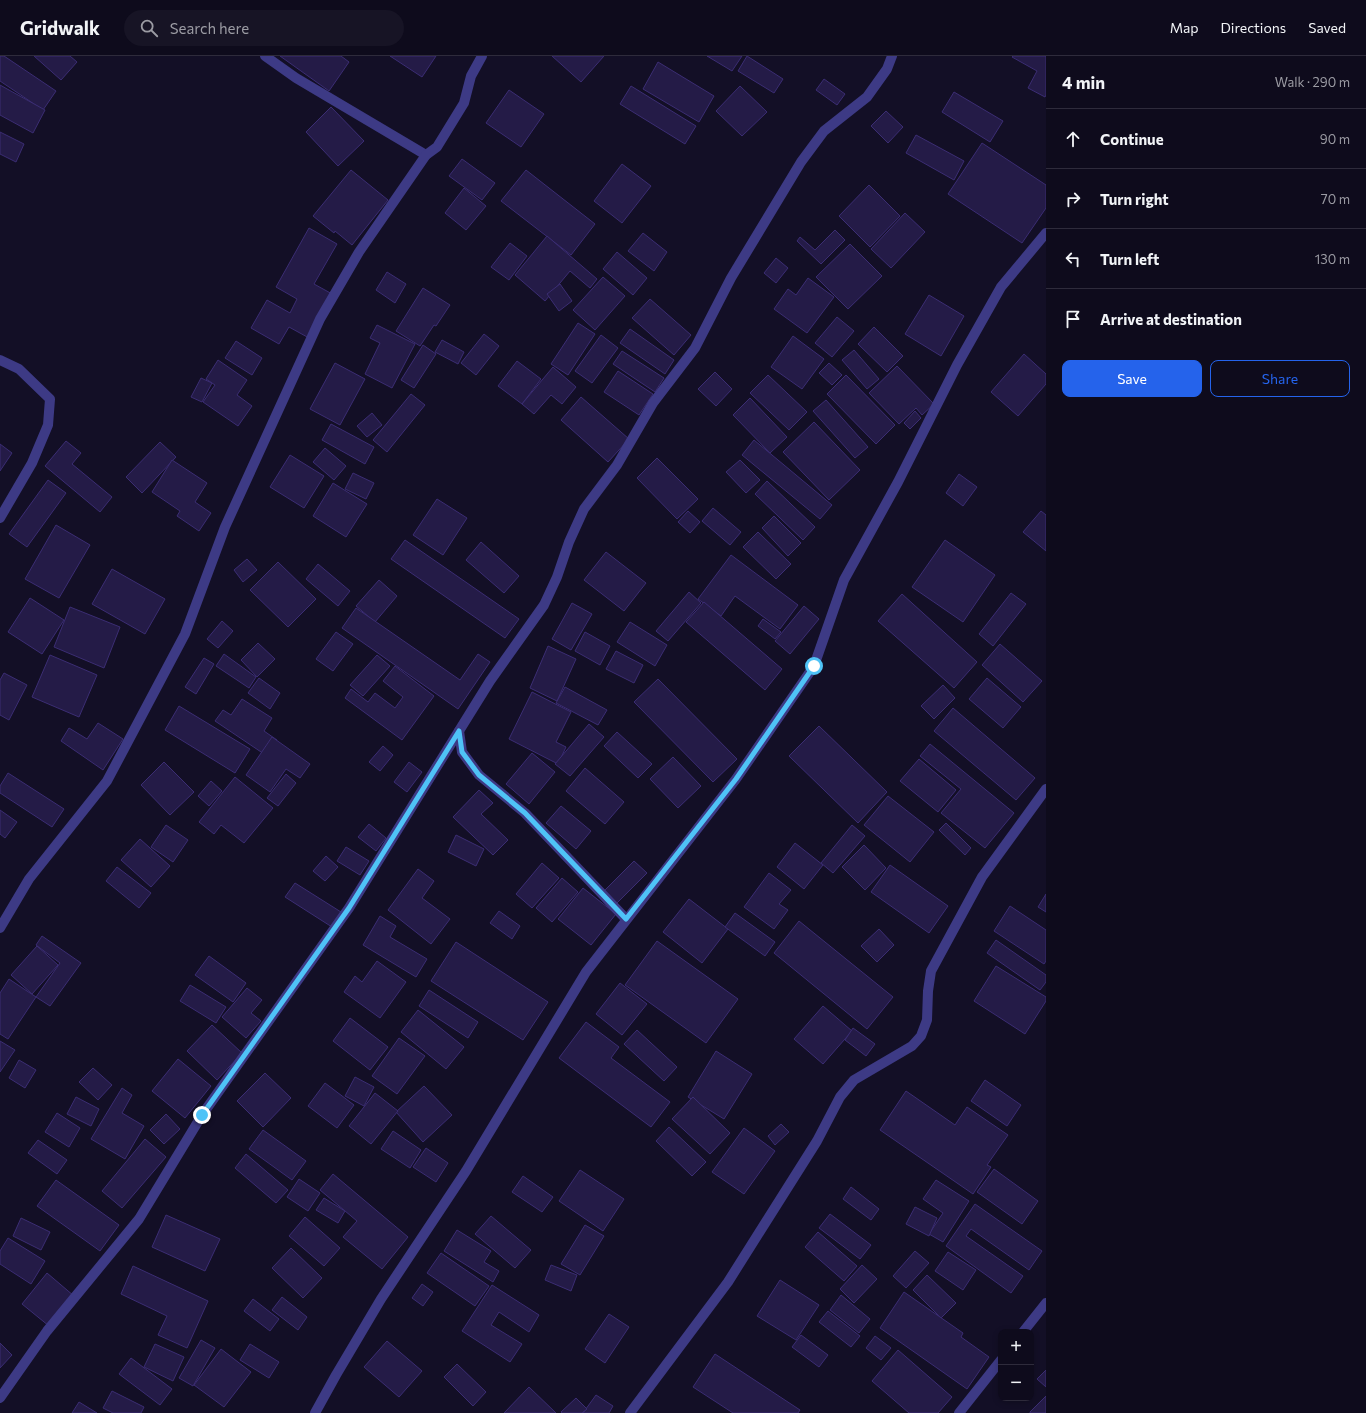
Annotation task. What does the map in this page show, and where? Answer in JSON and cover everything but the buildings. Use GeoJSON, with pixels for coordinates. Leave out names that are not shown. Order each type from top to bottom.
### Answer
{"type":"FeatureCollection","features":[{"type":"Feature","properties":{"kind":"street"},"geometry":{"type":"LineString","coordinates":[[265,56],[296,78],[426,155]]}},
{"type":"Feature","properties":{"kind":"street"},"geometry":{"type":"LineString","coordinates":[[0,928],[29,879],[107,781],[185,634],[225,527],[320,319],[359,252],[426,155],[437,147],[464,103],[472,76],[482,56]]}},
{"type":"Feature","properties":{"kind":"street"},"geometry":{"type":"LineString","coordinates":[[0,1398],[48,1331],[139,1219],[202,1115],[349,908],[490,681],[544,605],[557,577],[569,542],[584,509],[617,465],[653,403],[695,348],[731,278],[801,162],[824,131],[867,97],[887,69],[892,56]]}},
{"type":"Feature","properties":{"kind":"street"},"geometry":{"type":"LineString","coordinates":[[315,1413],[381,1299],[466,1171],[586,972],[736,779],[814,666],[844,580],[898,482],[957,364],[1001,287],[1046,233]]}},
{"type":"Feature","properties":{"kind":"street"},"geometry":{"type":"LineString","coordinates":[[0,360],[18,369],[50,399],[48,426],[32,463],[0,518]]}},
{"type":"Feature","properties":{"kind":"street"},"geometry":{"type":"LineString","coordinates":[[459,731],[462,752],[479,775],[525,813],[626,919]]}},
{"type":"Feature","properties":{"kind":"street"},"geometry":{"type":"LineString","coordinates":[[630,1413],[728,1282],[817,1141],[840,1097],[854,1080],[912,1046],[922,1036],[927,1020],[928,991],[931,971],[982,877],[1046,789]]}},
{"type":"Feature","properties":{"kind":"street"},"geometry":{"type":"LineString","coordinates":[[1026,1329],[1046,1304]]}},
{"type":"Feature","properties":{"kind":"street"},"geometry":{"type":"LineString","coordinates":[[959,1413],[998,1364]]}},
{"type":"Feature","properties":{"kind":"route"},"geometry":{"type":"LineString","coordinates":[[202,1115],[349,908],[459,731],[462,752],[479,775],[525,813],[626,919],[736,779],[814,666]]}}]}
